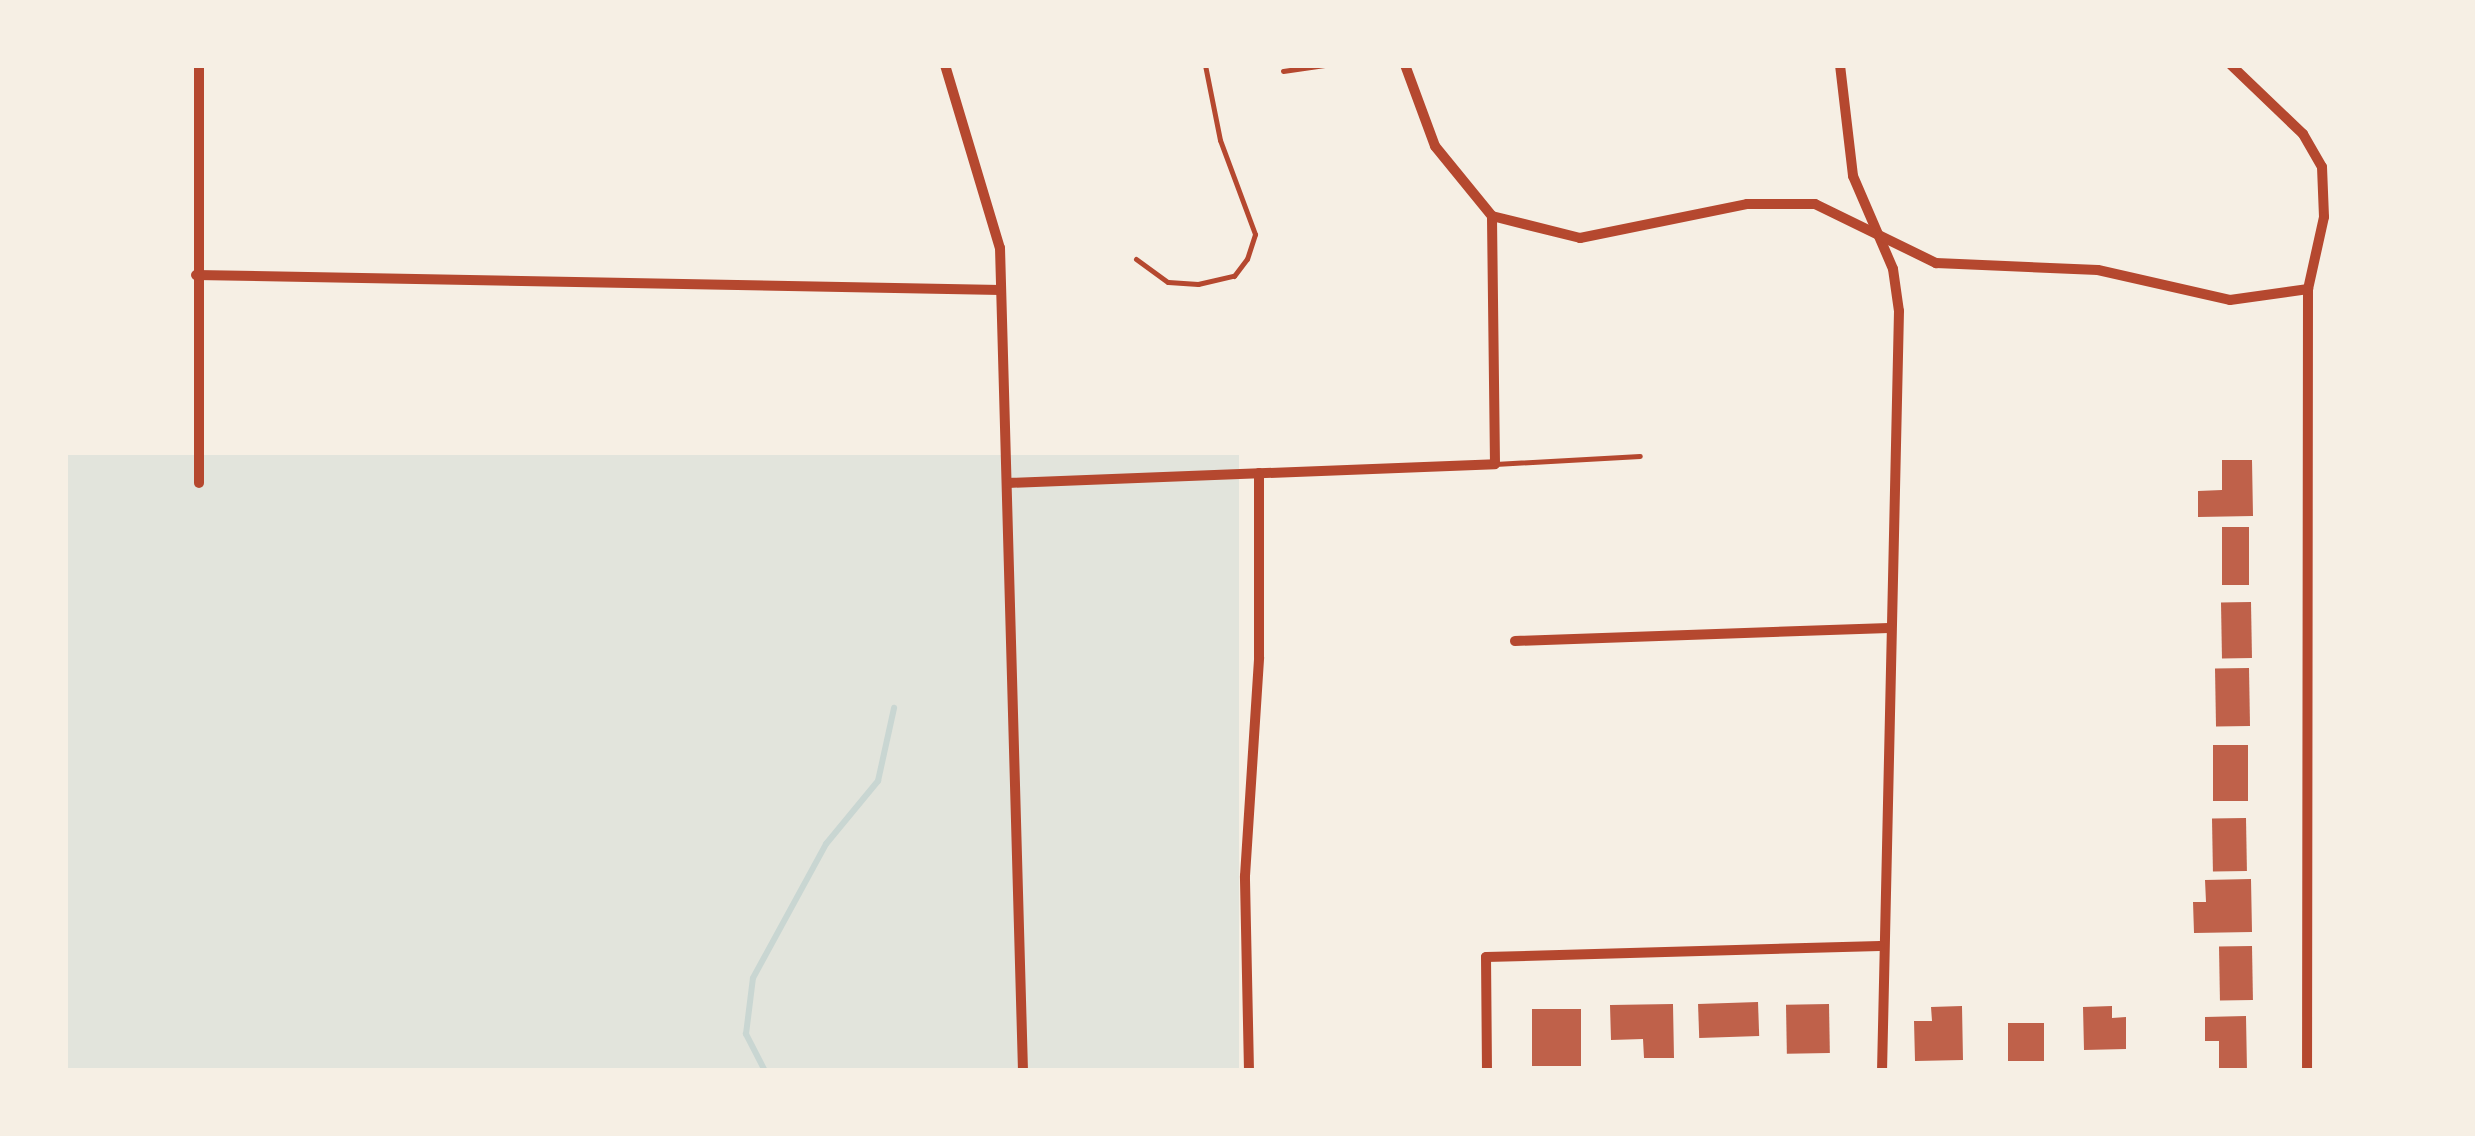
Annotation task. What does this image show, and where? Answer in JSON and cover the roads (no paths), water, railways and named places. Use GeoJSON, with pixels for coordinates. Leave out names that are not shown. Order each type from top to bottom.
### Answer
{"type":"FeatureCollection","features":[{"type":"Feature","properties":{"kind":"street"},"geometry":{"type":"LineString","coordinates":[[198,65],[199,483]]}},
{"type":"Feature","properties":{"kind":"street"},"geometry":{"type":"LineString","coordinates":[[945,65],[994,222],[1001,290],[1023,1071]]}},
{"type":"Feature","properties":{"kind":"street"},"geometry":{"type":"LineString","coordinates":[[1405,65],[1435,146],[1492,216],[1580,238],[1768,201],[1815,204],[1936,263],[2098,270],[2230,300],[2308,289]]}},
{"type":"Feature","properties":{"kind":"street"},"geometry":{"type":"LineString","coordinates":[[1840,65],[1853,176],[1893,269],[1899,312],[1880,946],[1882,1071]]}},
{"type":"Feature","properties":{"kind":"street"},"geometry":{"type":"LineString","coordinates":[[2231,65],[2304,134],[2322,166],[2324,217],[2308,289],[2307,1071]]}},
{"type":"Feature","properties":{"kind":"street"},"geometry":{"type":"LineString","coordinates":[[1008,483],[1495,464],[1492,216]]}},
{"type":"Feature","properties":{"kind":"street"},"geometry":{"type":"LineString","coordinates":[[196,275],[1001,290]]}},
{"type":"Feature","properties":{"kind":"street"},"geometry":{"type":"LineString","coordinates":[[1250,1071],[1245,876],[1259,657],[1259,473]]}},
{"type":"Feature","properties":{"kind":"street"},"geometry":{"type":"LineString","coordinates":[[1515,641],[1890,628]]}},
{"type":"Feature","properties":{"kind":"street"},"geometry":{"type":"LineString","coordinates":[[1488,1071],[1486,957],[1880,946]]}},
{"type":"Feature","properties":{"kind":"lane"},"geometry":{"type":"LineString","coordinates":[[1136,259],[1168,282],[1198,284],[1234,276],[1248,259],[1255,234],[1220,140],[1205,65]]}},
{"type":"Feature","properties":{"kind":"lane"},"geometry":{"type":"LineString","coordinates":[[1283,71],[1325,65]]}},
{"type":"Feature","properties":{"kind":"lane"},"geometry":{"type":"LineString","coordinates":[[1495,464],[1640,456]]}},
{"type":"Feature","properties":{"kind":"waterway"},"geometry":{"type":"LineString","coordinates":[[765,1071],[746,1034],[753,978],[826,844],[878,781],[894,708]]}}]}
